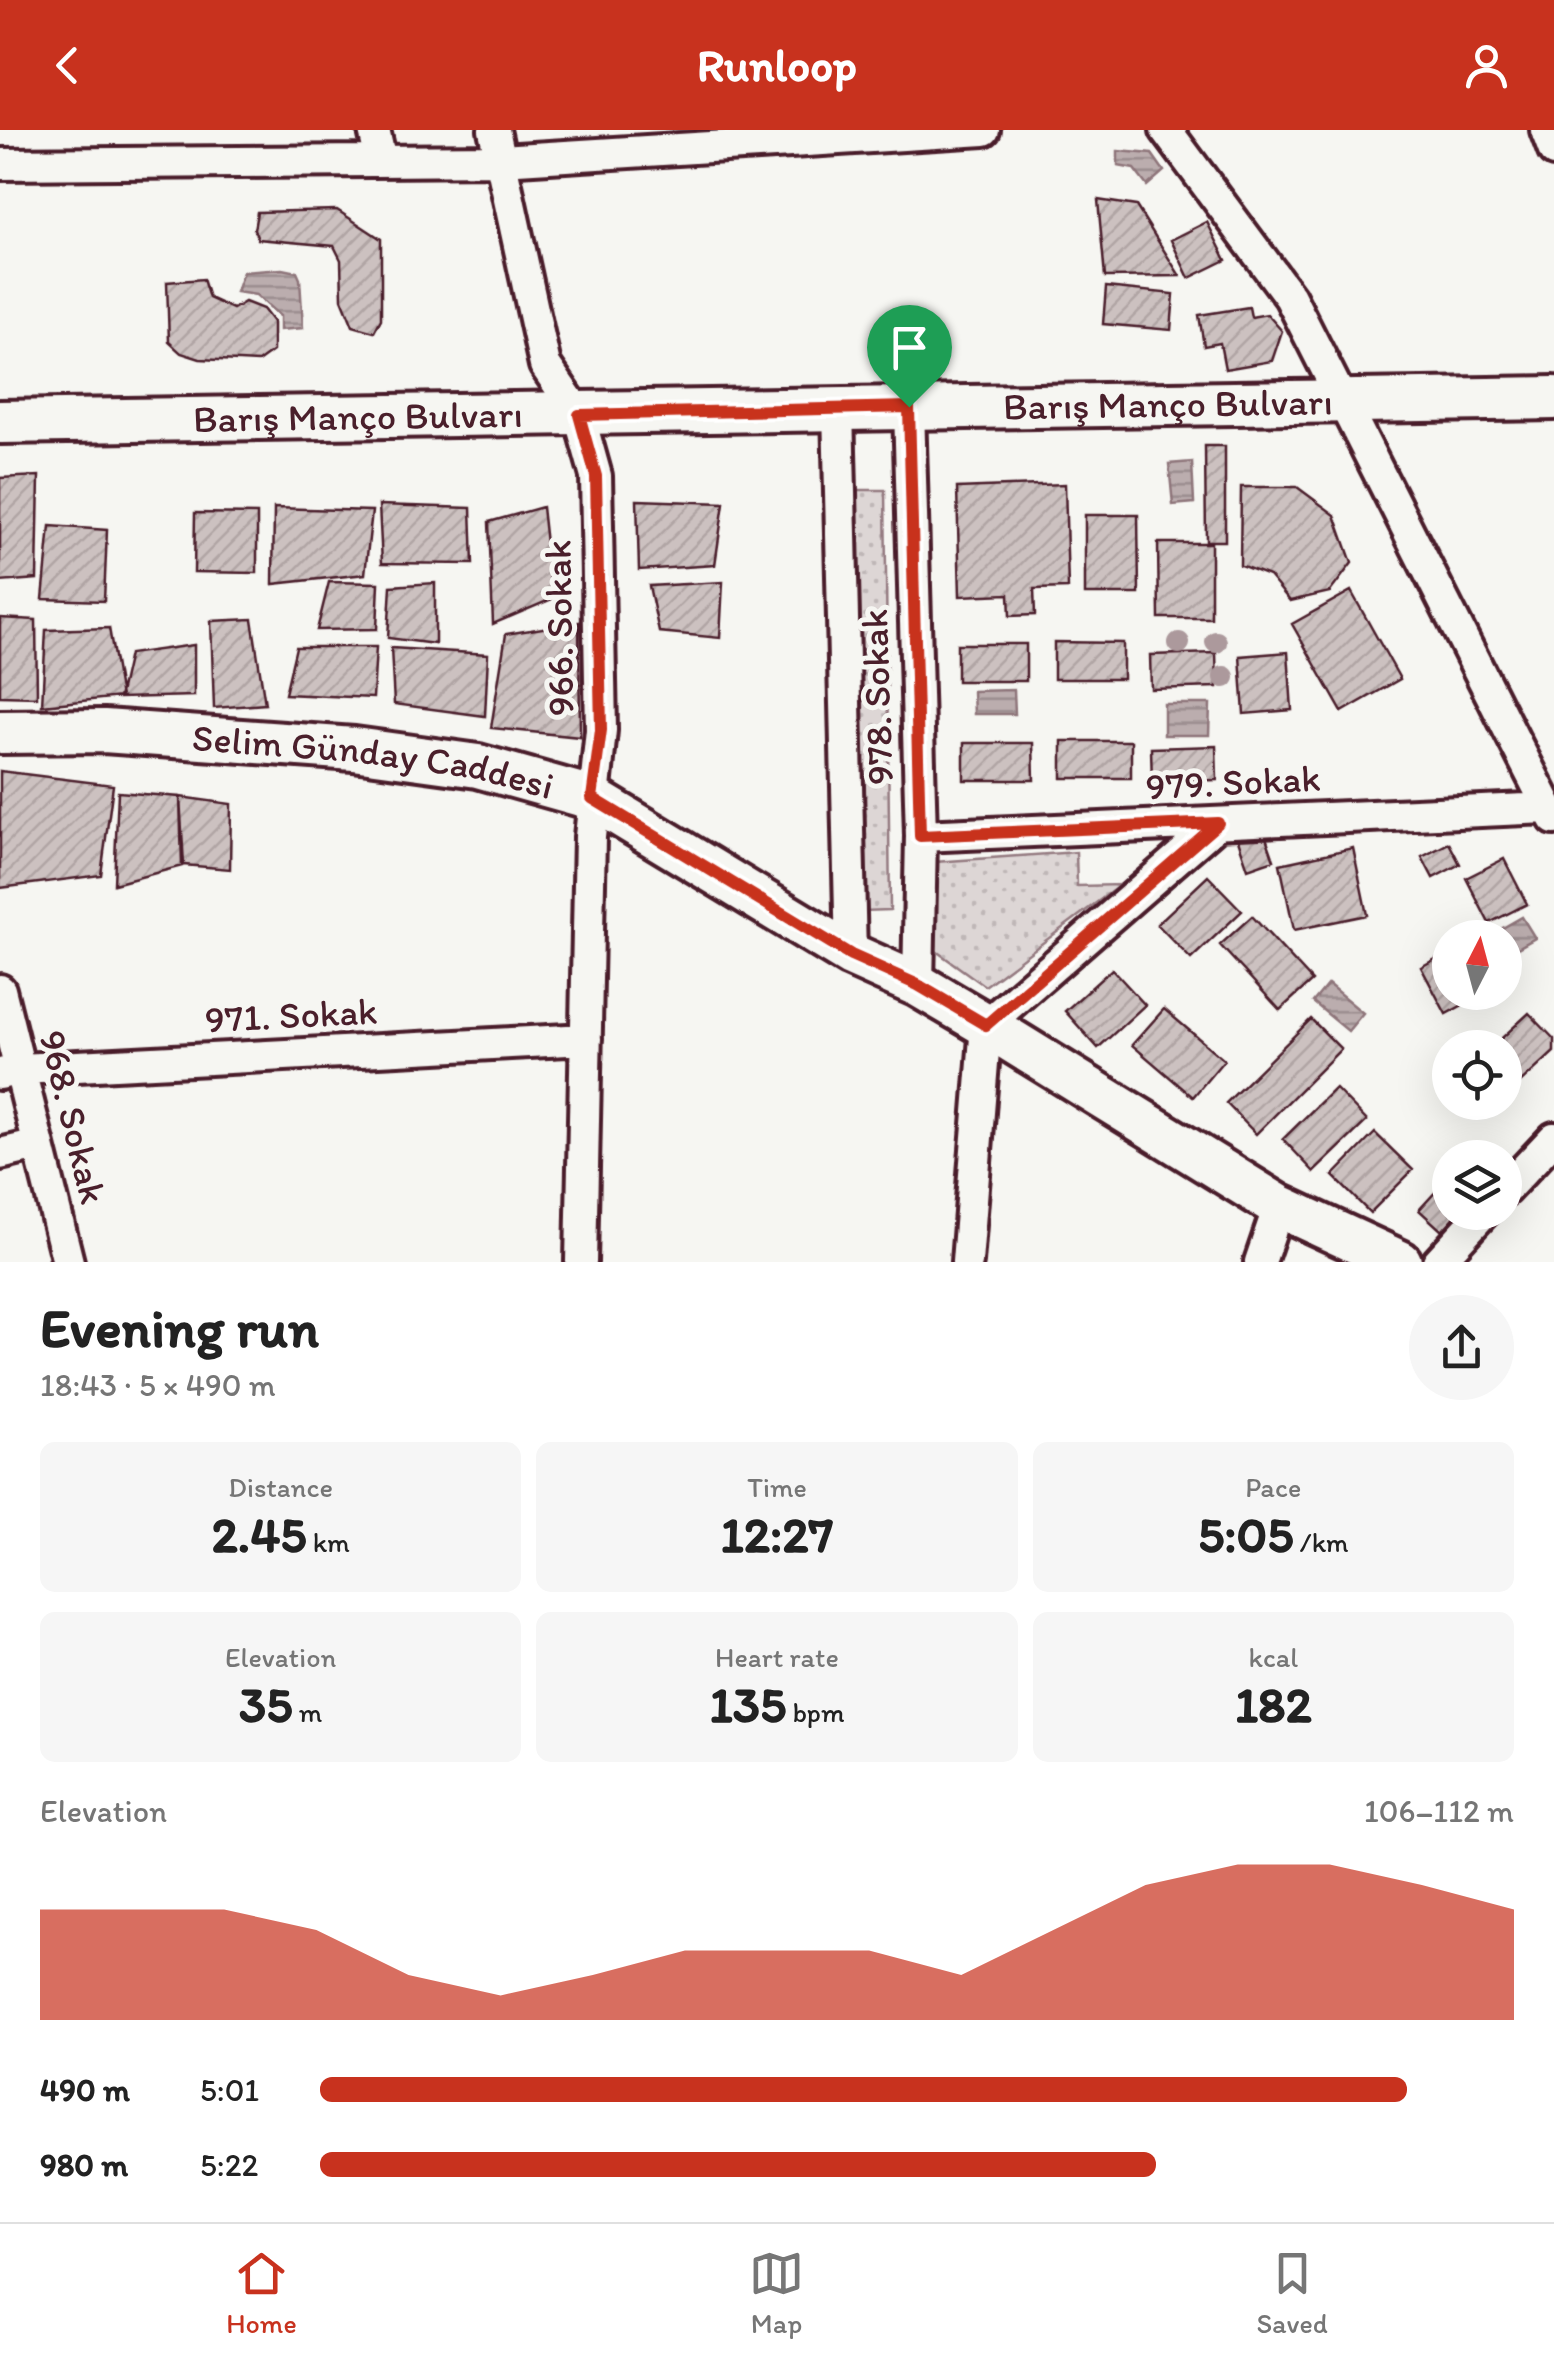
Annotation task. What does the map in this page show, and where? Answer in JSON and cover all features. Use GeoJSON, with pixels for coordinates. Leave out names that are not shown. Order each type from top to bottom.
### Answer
{"type":"FeatureCollection","features":[{"type":"Feature","properties":{"kind":"main road","name":"Barış Manço Bulvarı"},"geometry":{"type":"LineString","coordinates":[[0,422],[1554,398]]}},
{"type":"Feature","properties":{"kind":"main road","name":"Selim Günday Caddesi"},"geometry":{"type":"LineString","coordinates":[[0,732],[104,731],[354,749],[478,766],[592,798],[851,955],[918,985],[986,1025],[1279,1206],[1400,1262]]}},
{"type":"Feature","properties":{"kind":"street"},"geometry":{"type":"LineString","coordinates":[[374,130],[381,161]]}},
{"type":"Feature","properties":{"kind":"street","name":"966. Sokak"},"geometry":{"type":"LineString","coordinates":[[494,130],[544,365],[579,415],[596,476],[601,730],[592,798],[581,1262]]}},
{"type":"Feature","properties":{"kind":"street"},"geometry":{"type":"LineString","coordinates":[[0,164],[501,160],[984,130]]}},
{"type":"Feature","properties":{"kind":"street"},"geometry":{"type":"LineString","coordinates":[[1166,130],[1290,297],[1552,814]]}},
{"type":"Feature","properties":{"kind":"street"},"geometry":{"type":"LineString","coordinates":[[1546,130],[1554,151]]}},
{"type":"Feature","properties":{"kind":"street","name":"978. Sokak"},"geometry":{"type":"LineString","coordinates":[[909,407],[920,836],[918,985]]}},
{"type":"Feature","properties":{"kind":"street"},"geometry":{"type":"LineString","coordinates":[[838,408],[851,955]]}},
{"type":"Feature","properties":{"kind":"street","name":"979. Sokak"},"geometry":{"type":"LineString","coordinates":[[920,836],[1552,814]]}},
{"type":"Feature","properties":{"kind":"street"},"geometry":{"type":"LineString","coordinates":[[966,1262],[986,1025],[1218,823]]}},
{"type":"Feature","properties":{"kind":"street","name":"968. Sokak"},"geometry":{"type":"LineString","coordinates":[[0,990],[11,1072],[38,1144],[68,1262]]}},
{"type":"Feature","properties":{"kind":"street","name":"971. Sokak"},"geometry":{"type":"LineString","coordinates":[[11,1072],[586,1039]]}},
{"type":"Feature","properties":{"kind":"street"},"geometry":{"type":"LineString","coordinates":[[1522,1172],[1554,1138]]}},
{"type":"Feature","properties":{"kind":"street"},"geometry":{"type":"LineString","coordinates":[[0,1154],[38,1144]]}},
{"type":"Feature","properties":{"kind":"street"},"geometry":{"type":"LineString","coordinates":[[1260,1262],[1279,1206]]}},
{"type":"Feature","properties":{"kind":"street"},"geometry":{"type":"LineString","coordinates":[[1438,1262],[1467,1230]]}},
{"type":"Feature","properties":{"kind":"shaded area"},"geometry":{"type":"Polygon","coordinates":[[[1118,151],[1152,154],[1164,171],[1147,186],[1134,169],[1118,166],[1118,151]]]}},
{"type":"Feature","properties":{"kind":"shaded area"},"geometry":{"type":"Polygon","coordinates":[[[243,272],[297,272],[300,279],[303,328],[280,330],[280,316],[256,295],[236,292],[243,272]]]}},
{"type":"Feature","properties":{"kind":"shaded area"},"geometry":{"type":"Polygon","coordinates":[[[1192,462],[1194,503],[1173,505],[1169,464],[1192,462]]]}},
{"type":"Feature","properties":{"kind":"shaded area"},"geometry":{"type":"Polygon","coordinates":[[[856,490],[885,490],[890,910],[862,911],[856,490]]]}},
{"type":"Feature","properties":{"kind":"shaded area"},"geometry":{"type":"Polygon","coordinates":[[[1014,690],[1015,714],[974,714],[973,691],[1014,690]]]}},
{"type":"Feature","properties":{"kind":"shaded area"},"geometry":{"type":"Polygon","coordinates":[[[1164,704],[1210,704],[1209,735],[1164,735],[1164,704]]]}},
{"type":"Feature","properties":{"kind":"shaded area"},"geometry":{"type":"Polygon","coordinates":[[[1076,852],[1077,886],[1120,885],[985,986],[932,948],[935,862],[1076,852]]]}},
{"type":"Feature","properties":{"kind":"shaded area"},"geometry":{"type":"Polygon","coordinates":[[[1522,917],[1535,938],[1522,945],[1522,920],[1517,920],[1522,917]]]}},
{"type":"Feature","properties":{"kind":"shaded area"},"geometry":{"type":"Polygon","coordinates":[[[1328,984],[1363,1013],[1348,1031],[1313,1002],[1328,984]]]}},
{"type":"Feature","properties":{"kind":"building"},"geometry":{"type":"Polygon","coordinates":[[[1098,200],[1136,206],[1180,276],[1105,277],[1098,200]]]}},
{"type":"Feature","properties":{"kind":"building"},"geometry":{"type":"Polygon","coordinates":[[[337,210],[381,239],[381,319],[374,332],[353,326],[342,299],[341,260],[334,246],[258,239],[254,230],[257,212],[337,210]]]}},
{"type":"Feature","properties":{"kind":"building"},"geometry":{"type":"Polygon","coordinates":[[[1207,222],[1226,260],[1189,278],[1171,240],[1207,222]]]}},
{"type":"Feature","properties":{"kind":"building"},"geometry":{"type":"Polygon","coordinates":[[[203,279],[209,298],[233,309],[245,302],[263,309],[273,322],[273,351],[258,362],[200,359],[181,353],[169,342],[167,282],[203,279]]]}},
{"type":"Feature","properties":{"kind":"building"},"geometry":{"type":"Polygon","coordinates":[[[1106,287],[1174,294],[1171,330],[1103,324],[1106,287]]]}},
{"type":"Feature","properties":{"kind":"building"},"geometry":{"type":"Polygon","coordinates":[[[1249,307],[1251,317],[1267,314],[1282,331],[1272,361],[1225,369],[1220,343],[1204,346],[1199,315],[1249,307]]]}},
{"type":"Feature","properties":{"kind":"building"},"geometry":{"type":"Polygon","coordinates":[[[1205,446],[1225,446],[1225,541],[1206,541],[1205,446]]]}},
{"type":"Feature","properties":{"kind":"building"},"geometry":{"type":"Polygon","coordinates":[[[39,476],[37,579],[0,582],[0,478],[39,476]]]}},
{"type":"Feature","properties":{"kind":"building"},"geometry":{"type":"Polygon","coordinates":[[[1065,484],[1068,588],[1034,589],[1035,615],[1010,616],[1009,594],[960,596],[957,488],[1065,484]]]}},
{"type":"Feature","properties":{"kind":"building"},"geometry":{"type":"Polygon","coordinates":[[[1241,487],[1297,487],[1335,515],[1352,563],[1330,592],[1290,601],[1269,576],[1240,565],[1241,487]]]}},
{"type":"Feature","properties":{"kind":"building"},"geometry":{"type":"Polygon","coordinates":[[[637,500],[724,503],[715,565],[639,570],[637,500]]]}},
{"type":"Feature","properties":{"kind":"building"},"geometry":{"type":"Polygon","coordinates":[[[379,505],[471,508],[473,564],[382,563],[379,505]]]}},
{"type":"Feature","properties":{"kind":"building"},"geometry":{"type":"Polygon","coordinates":[[[542,507],[552,599],[493,624],[489,522],[542,507]]]}},
{"type":"Feature","properties":{"kind":"building"},"geometry":{"type":"Polygon","coordinates":[[[274,508],[372,511],[365,574],[273,584],[274,508]]]}},
{"type":"Feature","properties":{"kind":"building"},"geometry":{"type":"Polygon","coordinates":[[[195,513],[257,514],[257,573],[194,572],[195,513]]]}},
{"type":"Feature","properties":{"kind":"building"},"geometry":{"type":"Polygon","coordinates":[[[1085,515],[1138,515],[1139,594],[1085,594],[1085,515]]]}},
{"type":"Feature","properties":{"kind":"building"},"geometry":{"type":"Polygon","coordinates":[[[50,526],[107,530],[104,601],[43,599],[50,526]]]}},
{"type":"Feature","properties":{"kind":"building"},"geometry":{"type":"Polygon","coordinates":[[[1158,543],[1211,543],[1211,618],[1159,618],[1158,543]]]}},
{"type":"Feature","properties":{"kind":"building"},"geometry":{"type":"Polygon","coordinates":[[[329,582],[379,583],[377,629],[317,630],[329,582]]]}},
{"type":"Feature","properties":{"kind":"building"},"geometry":{"type":"Polygon","coordinates":[[[723,582],[720,638],[659,632],[649,586],[723,582]]]}},
{"type":"Feature","properties":{"kind":"building"},"geometry":{"type":"Polygon","coordinates":[[[435,583],[435,644],[388,638],[391,586],[435,583]]]}},
{"type":"Feature","properties":{"kind":"building"},"geometry":{"type":"Polygon","coordinates":[[[1351,591],[1400,679],[1342,712],[1292,624],[1351,591]]]}},
{"type":"Feature","properties":{"kind":"building"},"geometry":{"type":"Polygon","coordinates":[[[0,618],[36,620],[37,697],[0,696],[0,618]]]}},
{"type":"Feature","properties":{"kind":"building"},"geometry":{"type":"Polygon","coordinates":[[[252,619],[265,704],[214,708],[211,621],[252,619]]]}},
{"type":"Feature","properties":{"kind":"building"},"geometry":{"type":"Polygon","coordinates":[[[579,622],[580,737],[491,728],[506,634],[579,622]]]}},
{"type":"Feature","properties":{"kind":"building"},"geometry":{"type":"Polygon","coordinates":[[[109,628],[121,697],[42,705],[46,630],[109,628]]]}},
{"type":"Feature","properties":{"kind":"building"},"geometry":{"type":"Polygon","coordinates":[[[1054,642],[1123,643],[1123,679],[1054,679],[1054,642]]]}},
{"type":"Feature","properties":{"kind":"building"},"geometry":{"type":"Polygon","coordinates":[[[957,644],[1026,644],[1026,681],[957,681],[957,644]]]}},
{"type":"Feature","properties":{"kind":"building"},"geometry":{"type":"Polygon","coordinates":[[[194,645],[194,696],[119,698],[129,654],[194,645]]]}},
{"type":"Feature","properties":{"kind":"building"},"geometry":{"type":"Polygon","coordinates":[[[296,647],[376,647],[373,698],[285,694],[296,647]]]}},
{"type":"Feature","properties":{"kind":"building"},"geometry":{"type":"Polygon","coordinates":[[[391,648],[488,654],[485,716],[394,704],[391,648]]]}},
{"type":"Feature","properties":{"kind":"building"},"geometry":{"type":"Polygon","coordinates":[[[1288,652],[1292,710],[1244,714],[1240,656],[1288,652]]]}},
{"type":"Feature","properties":{"kind":"building"},"geometry":{"type":"Polygon","coordinates":[[[1216,653],[1217,687],[1151,689],[1150,655],[1216,653]]]}},
{"type":"Feature","properties":{"kind":"building"},"geometry":{"type":"Polygon","coordinates":[[[1062,741],[1131,741],[1131,778],[1062,778],[1062,741]]]}},
{"type":"Feature","properties":{"kind":"building"},"geometry":{"type":"Polygon","coordinates":[[[964,743],[1033,743],[1034,780],[964,780],[964,743]]]}},
{"type":"Feature","properties":{"kind":"building"},"geometry":{"type":"Polygon","coordinates":[[[1216,746],[1217,780],[1152,782],[1151,748],[1216,746]]]}},
{"type":"Feature","properties":{"kind":"building"},"geometry":{"type":"Polygon","coordinates":[[[0,771],[113,785],[101,875],[0,888],[0,771]]]}},
{"type":"Feature","properties":{"kind":"building"},"geometry":{"type":"Polygon","coordinates":[[[118,792],[180,797],[182,866],[114,884],[118,792]]]}},
{"type":"Feature","properties":{"kind":"building"},"geometry":{"type":"Polygon","coordinates":[[[180,797],[231,804],[230,869],[184,865],[180,797]]]}},
{"type":"Feature","properties":{"kind":"building"},"geometry":{"type":"Polygon","coordinates":[[[1261,823],[1274,860],[1248,869],[1235,831],[1261,823]]]}},
{"type":"Feature","properties":{"kind":"building"},"geometry":{"type":"Polygon","coordinates":[[[1449,843],[1460,864],[1433,878],[1422,857],[1449,843]]]}},
{"type":"Feature","properties":{"kind":"building"},"geometry":{"type":"Polygon","coordinates":[[[1353,848],[1367,915],[1294,930],[1280,864],[1353,848]]]}},
{"type":"Feature","properties":{"kind":"building"},"geometry":{"type":"Polygon","coordinates":[[[1504,859],[1527,904],[1487,920],[1466,878],[1504,859]]]}},
{"type":"Feature","properties":{"kind":"building"},"geometry":{"type":"Polygon","coordinates":[[[1208,876],[1242,911],[1191,959],[1157,924],[1208,876]]]}},
{"type":"Feature","properties":{"kind":"building"},"geometry":{"type":"Polygon","coordinates":[[[1252,916],[1312,981],[1280,1010],[1220,945],[1252,916]]]}},
{"type":"Feature","properties":{"kind":"building"},"geometry":{"type":"Polygon","coordinates":[[[1432,961],[1432,988],[1421,967],[1432,961]]]}},
{"type":"Feature","properties":{"kind":"building"},"geometry":{"type":"Polygon","coordinates":[[[1112,969],[1145,1005],[1098,1048],[1065,1011],[1112,969]]]}},
{"type":"Feature","properties":{"kind":"building"},"geometry":{"type":"Polygon","coordinates":[[[1164,1009],[1224,1060],[1193,1097],[1132,1045],[1164,1009]]]}},
{"type":"Feature","properties":{"kind":"building"},"geometry":{"type":"Polygon","coordinates":[[[1529,1013],[1554,1039],[1554,1052],[1522,1081],[1522,1030],[1511,1030],[1529,1013]]]}},
{"type":"Feature","properties":{"kind":"building"},"geometry":{"type":"Polygon","coordinates":[[[1311,1019],[1341,1049],[1256,1134],[1226,1103],[1311,1019]]]}},
{"type":"Feature","properties":{"kind":"building"},"geometry":{"type":"Polygon","coordinates":[[[1335,1088],[1367,1121],[1314,1172],[1283,1139],[1335,1088]]]}},
{"type":"Feature","properties":{"kind":"building"},"geometry":{"type":"Polygon","coordinates":[[[1375,1133],[1413,1170],[1370,1213],[1333,1176],[1375,1133]]]}},
{"type":"Feature","properties":{"kind":"building"},"geometry":{"type":"Polygon","coordinates":[[[1432,1196],[1432,1222],[1419,1210],[1432,1196]]]}},
{"type":"Feature","properties":{"kind":"route"},"geometry":{"type":"LineString","coordinates":[[909,407],[920,836],[1218,823],[986,1025],[918,985],[851,955],[592,798],[601,730],[596,476],[579,415],[909,407]]}}]}
